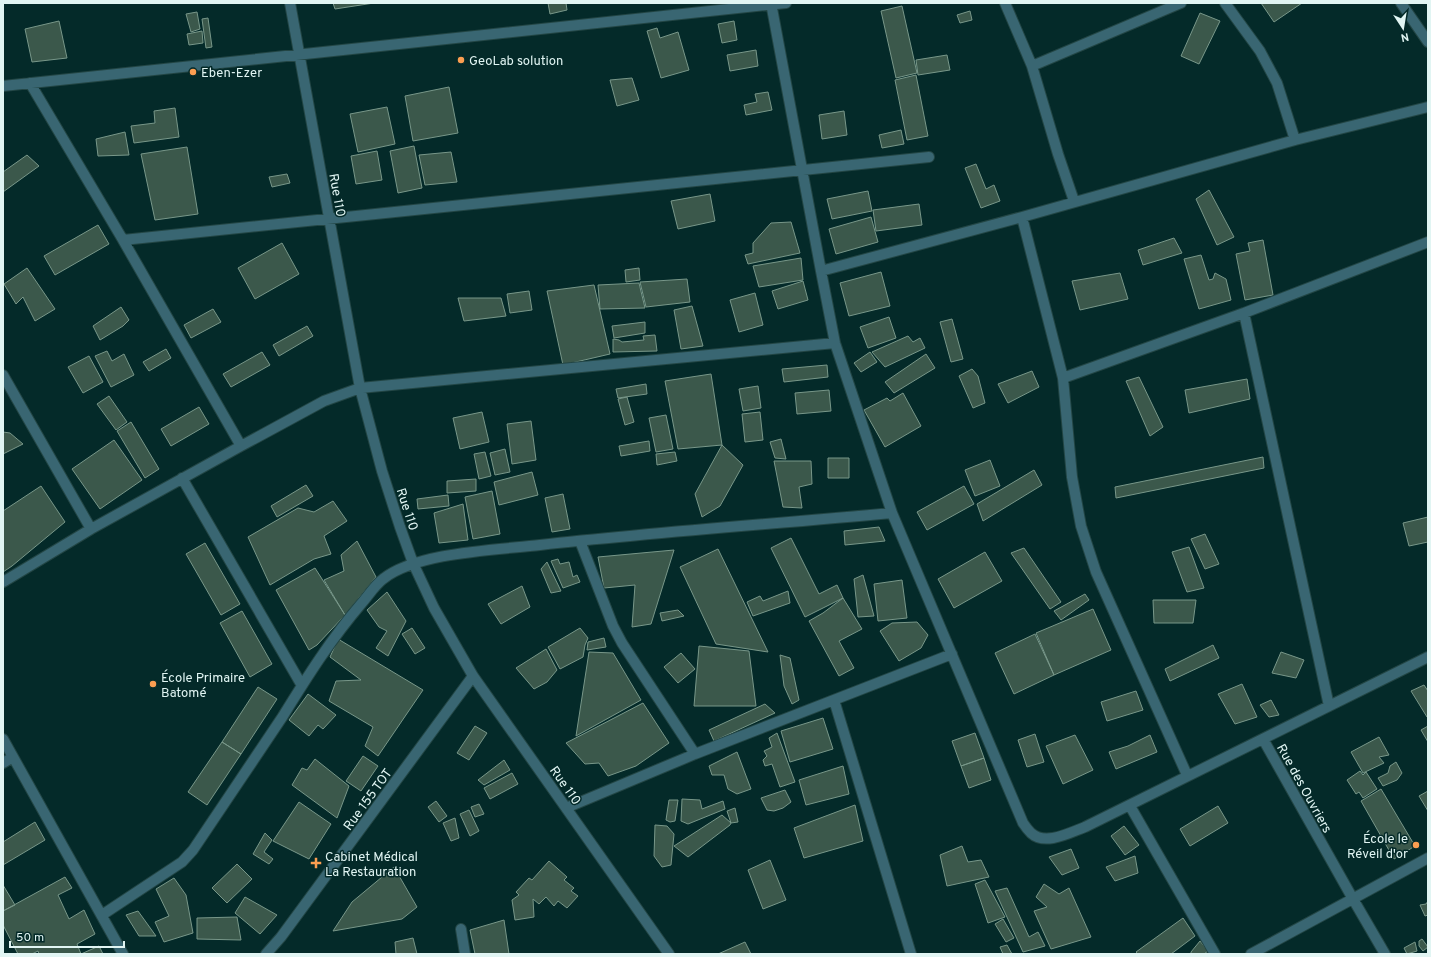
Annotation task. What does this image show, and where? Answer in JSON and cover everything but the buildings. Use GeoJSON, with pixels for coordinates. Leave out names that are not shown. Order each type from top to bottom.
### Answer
{"type":"FeatureCollection","features":[{"type":"Feature","properties":{"kind":"street","name":"Rue 110"},"geometry":{"type":"LineString","coordinates":[[290,3],[360,388],[382,471],[400,527],[414,563],[434,608],[473,676],[668,954]]}},
{"type":"Feature","properties":{"kind":"street"},"geometry":{"type":"LineString","coordinates":[[3,86],[786,3]]}},
{"type":"Feature","properties":{"kind":"street"},"geometry":{"type":"LineString","coordinates":[[1005,3],[1032,66],[1058,154],[1074,201]]}},
{"type":"Feature","properties":{"kind":"street"},"geometry":{"type":"LineString","coordinates":[[1032,66],[1181,3]]}},
{"type":"Feature","properties":{"kind":"street"},"geometry":{"type":"LineString","coordinates":[[1225,3],[1260,50],[1277,84],[1295,140]]}},
{"type":"Feature","properties":{"kind":"street"},"geometry":{"type":"LineString","coordinates":[[1401,3],[1428,42]]}},
{"type":"Feature","properties":{"kind":"street"},"geometry":{"type":"LineString","coordinates":[[771,4],[836,343],[892,513],[1023,823],[1032,834],[1041,838],[1056,838],[1085,827],[1428,657]]}},
{"type":"Feature","properties":{"kind":"street"},"geometry":{"type":"LineString","coordinates":[[30,83],[123,240],[241,446]]}},
{"type":"Feature","properties":{"kind":"street"},"geometry":{"type":"LineString","coordinates":[[821,271],[1022,217],[1074,201],[1295,140],[1428,107]]}},
{"type":"Feature","properties":{"kind":"street"},"geometry":{"type":"LineString","coordinates":[[123,240],[929,157]]}},
{"type":"Feature","properties":{"kind":"street"},"geometry":{"type":"LineString","coordinates":[[1022,217],[1063,378],[1072,477],[1081,526],[1099,579],[1187,776]]}},
{"type":"Feature","properties":{"kind":"street"},"geometry":{"type":"LineString","coordinates":[[1063,378],[1244,313],[1428,242]]}},
{"type":"Feature","properties":{"kind":"street"},"geometry":{"type":"LineString","coordinates":[[1244,313],[1329,706]]}},
{"type":"Feature","properties":{"kind":"street"},"geometry":{"type":"LineString","coordinates":[[3,582],[90,529],[182,478],[324,401],[360,388],[836,343]]}},
{"type":"Feature","properties":{"kind":"street"},"geometry":{"type":"LineString","coordinates":[[3,375],[90,529]]}},
{"type":"Feature","properties":{"kind":"street"},"geometry":{"type":"LineString","coordinates":[[182,478],[301,684]]}},
{"type":"Feature","properties":{"kind":"street"},"geometry":{"type":"LineString","coordinates":[[102,915],[182,862],[193,850],[283,715],[301,684],[342,626],[382,580],[390,574],[414,563],[459,554],[580,541],[892,513]]}},
{"type":"Feature","properties":{"kind":"street"},"geometry":{"type":"LineString","coordinates":[[580,541],[616,632],[695,754]]}},
{"type":"Feature","properties":{"kind":"street"},"geometry":{"type":"LineString","coordinates":[[566,808],[695,754],[952,654]]}},
{"type":"Feature","properties":{"kind":"street","name":"Rue 155 TOT"},"geometry":{"type":"LineString","coordinates":[[266,954],[290,925],[473,676]]}},
{"type":"Feature","properties":{"kind":"street"},"geometry":{"type":"LineString","coordinates":[[834,700],[911,954]]}},
{"type":"Feature","properties":{"kind":"street"},"geometry":{"type":"LineString","coordinates":[[3,739],[123,954]]}},
{"type":"Feature","properties":{"kind":"street","name":"Rue des Ouvriers"},"geometry":{"type":"LineString","coordinates":[[1263,739],[1385,954]]}},
{"type":"Feature","properties":{"kind":"street"},"geometry":{"type":"LineString","coordinates":[[3,763],[13,758]]}},
{"type":"Feature","properties":{"kind":"street"},"geometry":{"type":"LineString","coordinates":[[1130,806],[1216,954]]}},
{"type":"Feature","properties":{"kind":"street"},"geometry":{"type":"LineString","coordinates":[[1251,954],[1428,858]]}},
{"type":"Feature","properties":{"kind":"street"},"geometry":{"type":"LineString","coordinates":[[461,929],[465,954]]}},
{"type":"Feature","properties":{"kind":"place","name":"GeoLab solution"},"geometry":{"type":"Point","coordinates":[461,60]}},
{"type":"Feature","properties":{"kind":"place","name":"Eben-Ezer"},"geometry":{"type":"Point","coordinates":[193,72]}},
{"type":"Feature","properties":{"kind":"place","name":"École Primaire Batomé"},"geometry":{"type":"Point","coordinates":[153,684]}},
{"type":"Feature","properties":{"kind":"place","name":"École le Réveil d'or"},"geometry":{"type":"Point","coordinates":[1416,845]}},
{"type":"Feature","properties":{"kind":"place","name":"Cabinet Médical La Restauration"},"geometry":{"type":"Point","coordinates":[316,863]}}]}
